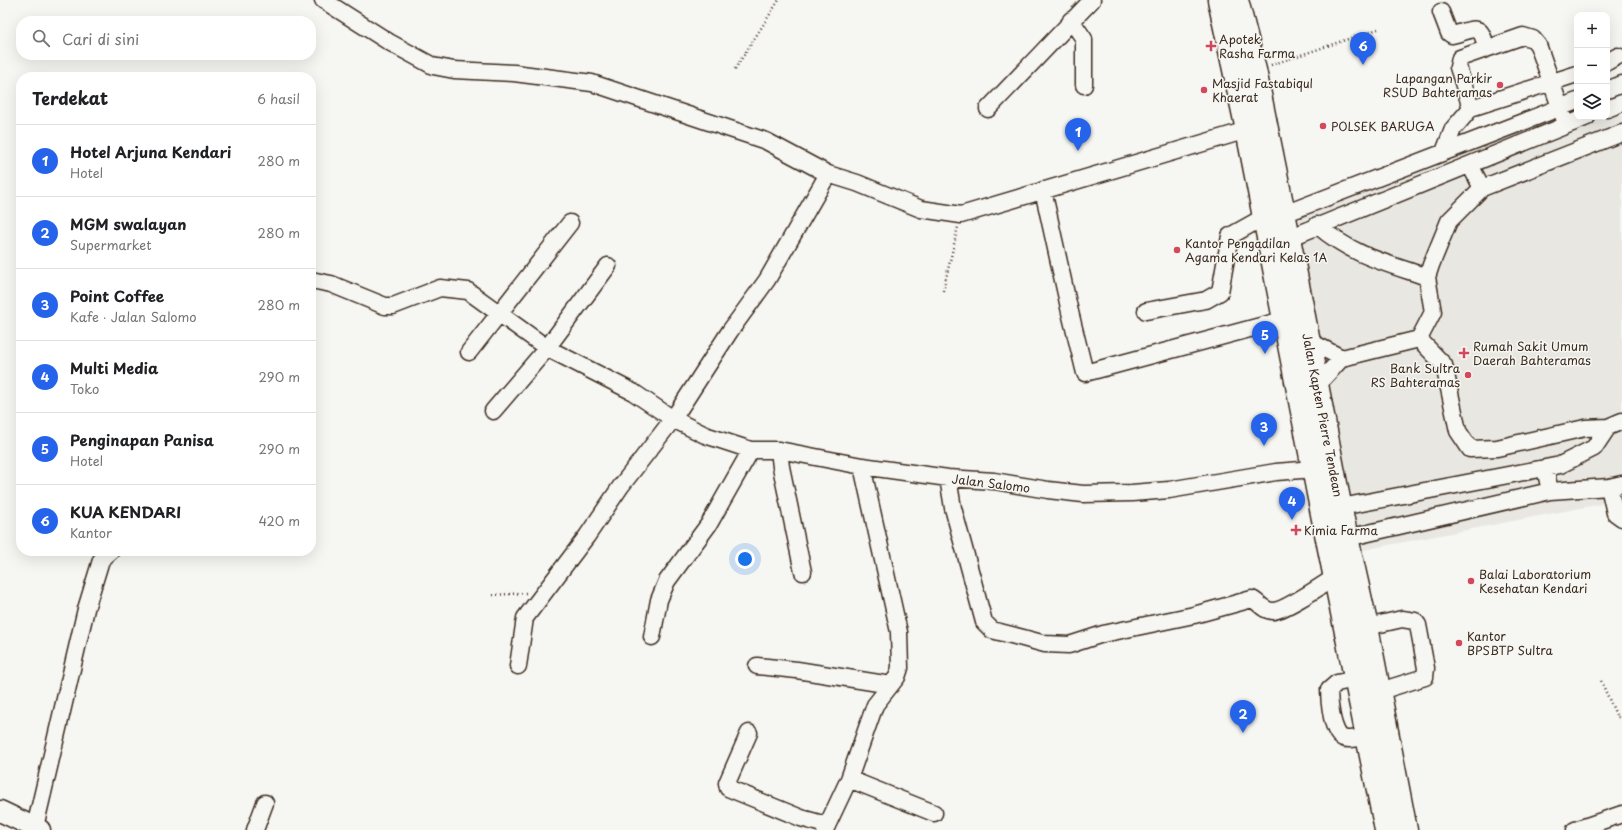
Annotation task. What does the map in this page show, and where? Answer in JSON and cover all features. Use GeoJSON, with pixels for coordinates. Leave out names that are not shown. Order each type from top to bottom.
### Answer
{"type":"FeatureCollection","features":[{"type":"Feature","properties":{"kind":"highway","name":"Jalan Kapten Pierre Tendean"},"geometry":{"type":"LineString","coordinates":[[1219,0],[1247,130],[1278,226],[1309,340],[1318,385],[1339,523],[1367,627],[1406,830]]}},
{"type":"Feature","properties":{"kind":"highway","name":"Jalan Kapten Pierre Tendean"},"geometry":{"type":"LineString","coordinates":[[1237,0],[1255,70],[1278,226],[1283,320],[1314,469],[1339,523],[1335,577],[1386,830]]}},
{"type":"Feature","properties":{"kind":"main road"},"geometry":{"type":"LineString","coordinates":[[0,811],[37,829]]}},
{"type":"Feature","properties":{"kind":"street"},"geometry":{"type":"LineString","coordinates":[[323,0],[389,42],[433,66],[454,70],[535,75],[592,83],[766,141],[828,174],[857,183],[921,209],[961,215],[1247,130]]}},
{"type":"Feature","properties":{"kind":"street"},"geometry":{"type":"LineString","coordinates":[[988,109],[1071,20],[1092,0]]}},
{"type":"Feature","properties":{"kind":"street"},"geometry":{"type":"LineString","coordinates":[[1441,12],[1449,33],[1452,35],[1475,29],[1480,30],[1484,36],[1486,48]]}},
{"type":"Feature","properties":{"kind":"street"},"geometry":{"type":"LineString","coordinates":[[1071,20],[1084,39],[1084,85]]}},
{"type":"Feature","properties":{"kind":"street"},"geometry":{"type":"LineString","coordinates":[[1472,108],[1458,62],[1462,56],[1523,36],[1533,39],[1538,45],[1567,125]]}},
{"type":"Feature","properties":{"kind":"street"},"geometry":{"type":"LineString","coordinates":[[1444,152],[1453,129],[1472,108],[1574,75]]}},
{"type":"Feature","properties":{"kind":"street"},"geometry":{"type":"LineString","coordinates":[[1610,89],[1622,84]]}},
{"type":"Feature","properties":{"kind":"street"},"geometry":{"type":"LineString","coordinates":[[1278,226],[1444,152],[1574,103]]}},
{"type":"Feature","properties":{"kind":"street"},"geometry":{"type":"LineString","coordinates":[[1610,108],[1622,103]]}},
{"type":"Feature","properties":{"kind":"street"},"geometry":{"type":"LineString","coordinates":[[1146,311],[1206,300],[1220,292],[1230,236],[1278,226],[1317,225],[1580,120]]}},
{"type":"Feature","properties":{"kind":"street"},"geometry":{"type":"LineString","coordinates":[[1318,385],[1342,358],[1419,339],[1433,312],[1427,277],[1449,221],[1482,188],[1622,133]]}},
{"type":"Feature","properties":{"kind":"street"},"geometry":{"type":"LineString","coordinates":[[1470,165],[1482,188]]}},
{"type":"Feature","properties":{"kind":"street"},"geometry":{"type":"LineString","coordinates":[[518,666],[525,618],[545,593],[621,486],[673,419],[722,343],[767,280],[828,174]]}},
{"type":"Feature","properties":{"kind":"street"},"geometry":{"type":"LineString","coordinates":[[1043,190],[1085,373],[1283,320]]}},
{"type":"Feature","properties":{"kind":"street"},"geometry":{"type":"LineString","coordinates":[[469,352],[570,223]]}},
{"type":"Feature","properties":{"kind":"street"},"geometry":{"type":"LineString","coordinates":[[1317,225],[1331,238],[1358,254],[1427,277]]}},
{"type":"Feature","properties":{"kind":"street"},"geometry":{"type":"LineString","coordinates":[[493,411],[547,348],[608,266]]}},
{"type":"Feature","properties":{"kind":"street","name":"Jalan Salomo"},"geometry":{"type":"LineString","coordinates":[[316,281],[331,284],[384,306],[393,306],[440,288],[468,291],[500,312],[547,348],[632,392],[673,419],[705,435],[751,450],[779,450],[862,466],[948,478],[994,481],[1064,493],[1110,494],[1169,490],[1276,472],[1314,469]]}},
{"type":"Feature","properties":{"kind":"street"},"geometry":{"type":"LineString","coordinates":[[1419,339],[1444,365],[1458,430],[1470,449],[1497,448],[1585,428],[1615,424]]}},
{"type":"Feature","properties":{"kind":"street"},"geometry":{"type":"LineString","coordinates":[[1309,340],[1342,358]]}},
{"type":"Feature","properties":{"kind":"street"},"geometry":{"type":"LineString","coordinates":[[1339,523],[1560,465],[1594,448],[1615,424]]}},
{"type":"Feature","properties":{"kind":"street"},"geometry":{"type":"LineString","coordinates":[[652,637],[659,600],[666,581],[709,524],[751,450]]}},
{"type":"Feature","properties":{"kind":"street"},"geometry":{"type":"LineString","coordinates":[[779,450],[781,467],[803,572]]}},
{"type":"Feature","properties":{"kind":"street"},"geometry":{"type":"LineString","coordinates":[[749,733],[728,783],[728,788],[798,824],[826,827],[849,779],[867,723],[875,705],[897,677],[900,668],[899,632],[862,466]]}},
{"type":"Feature","properties":{"kind":"street"},"geometry":{"type":"LineString","coordinates":[[1545,468],[1550,491]]}},
{"type":"Feature","properties":{"kind":"street"},"geometry":{"type":"LineString","coordinates":[[948,478],[957,523],[984,622],[992,630],[1046,644],[1069,645],[1103,634],[1194,615],[1252,599],[1265,609],[1273,611],[1283,607],[1335,577]]}},
{"type":"Feature","properties":{"kind":"street"},"geometry":{"type":"LineString","coordinates":[[1339,523],[1550,491],[1615,486],[1615,513],[1622,518]]}},
{"type":"Feature","properties":{"kind":"street"},"geometry":{"type":"LineString","coordinates":[[37,829],[86,609],[101,560],[105,556]]}},
{"type":"Feature","properties":{"kind":"street"},"geometry":{"type":"LineString","coordinates":[[1367,627],[1402,619],[1415,621],[1418,625],[1426,668],[1425,677],[1380,691]]}},
{"type":"Feature","properties":{"kind":"street"},"geometry":{"type":"LineString","coordinates":[[757,666],[797,670],[891,685]]}},
{"type":"Feature","properties":{"kind":"street"},"geometry":{"type":"LineString","coordinates":[[1356,679],[1337,683],[1329,690],[1334,727],[1337,734],[1341,738],[1347,739],[1368,736]]}},
{"type":"Feature","properties":{"kind":"street"},"geometry":{"type":"LineString","coordinates":[[849,779],[934,813]]}},
{"type":"Feature","properties":{"kind":"street"},"geometry":{"type":"LineString","coordinates":[[255,830],[265,803]]}},
{"type":"Feature","properties":{"kind":"street"},"geometry":{"type":"LineString","coordinates":[[1574,830],[1606,825],[1622,814]]}},
{"type":"Feature","properties":{"kind":"path"},"geometry":{"type":"LineString","coordinates":[[735,69],[779,0]]}},
{"type":"Feature","properties":{"kind":"path"},"geometry":{"type":"LineString","coordinates":[[1255,70],[1378,28]]}},
{"type":"Feature","properties":{"kind":"path"},"geometry":{"type":"LineString","coordinates":[[943,291],[961,215]]}},
{"type":"Feature","properties":{"kind":"path"},"geometry":{"type":"LineString","coordinates":[[493,595],[545,593]]}},
{"type":"Feature","properties":{"kind":"path"},"geometry":{"type":"LineString","coordinates":[[1601,681],[1617,717],[1622,717]]}},
{"type":"Feature","properties":{"kind":"shaded area","name":"Rumah Sakit Umum Daerah Bahteramas"},"geometry":{"type":"Polygon","coordinates":[[[1622,74],[1622,500],[1342,554],[1280,206],[1574,92],[1574,120],[1610,120],[1610,79],[1622,74]]]}},
{"type":"Feature","properties":{"kind":"place","name":"Apotek Rasha Farma"},"geometry":{"type":"Point","coordinates":[1211,46]}},
{"type":"Feature","properties":{"kind":"place","name":"KUA KENDARI"},"geometry":{"type":"Point","coordinates":[1363,65]}},
{"type":"Feature","properties":{"kind":"place","name":"Lapangan Parkir RSUD Bahteramas"},"geometry":{"type":"Point","coordinates":[1500,85]}},
{"type":"Feature","properties":{"kind":"place","name":"Masjid Fastabiqul Khaerat"},"geometry":{"type":"Point","coordinates":[1204,90]}},
{"type":"Feature","properties":{"kind":"place","name":"POLSEK BARUGA"},"geometry":{"type":"Point","coordinates":[1323,126]}},
{"type":"Feature","properties":{"kind":"place","name":"Hotel Arjuna Kendari"},"geometry":{"type":"Point","coordinates":[1078,151]}},
{"type":"Feature","properties":{"kind":"place","name":"Kantor Pengadilan Agama Kendari Kelas 1A"},"geometry":{"type":"Point","coordinates":[1177,250]}},
{"type":"Feature","properties":{"kind":"place","name":"Rumah Sakit Umum Daerah Bahteramas"},"geometry":{"type":"Point","coordinates":[1464,353]}},
{"type":"Feature","properties":{"kind":"place","name":"Penginapan Panisa"},"geometry":{"type":"Point","coordinates":[1265,354]}},
{"type":"Feature","properties":{"kind":"place","name":"Bank Sultra RS Bahteramas"},"geometry":{"type":"Point","coordinates":[1468,375]}},
{"type":"Feature","properties":{"kind":"place","name":"Point Coffee"},"geometry":{"type":"Point","coordinates":[1264,446]}},
{"type":"Feature","properties":{"kind":"place","name":"Multi Media"},"geometry":{"type":"Point","coordinates":[1292,520]}},
{"type":"Feature","properties":{"kind":"place","name":"Kimia Farma"},"geometry":{"type":"Point","coordinates":[1296,530]}},
{"type":"Feature","properties":{"kind":"place","name":"Balai Laboratorium Kesehatan Kendari"},"geometry":{"type":"Point","coordinates":[1471,581]}},
{"type":"Feature","properties":{"kind":"place","name":"Kantor BPSBTP Sultra"},"geometry":{"type":"Point","coordinates":[1459,643]}},
{"type":"Feature","properties":{"kind":"place","name":"MGM swalayan"},"geometry":{"type":"Point","coordinates":[1243,733]}}]}
